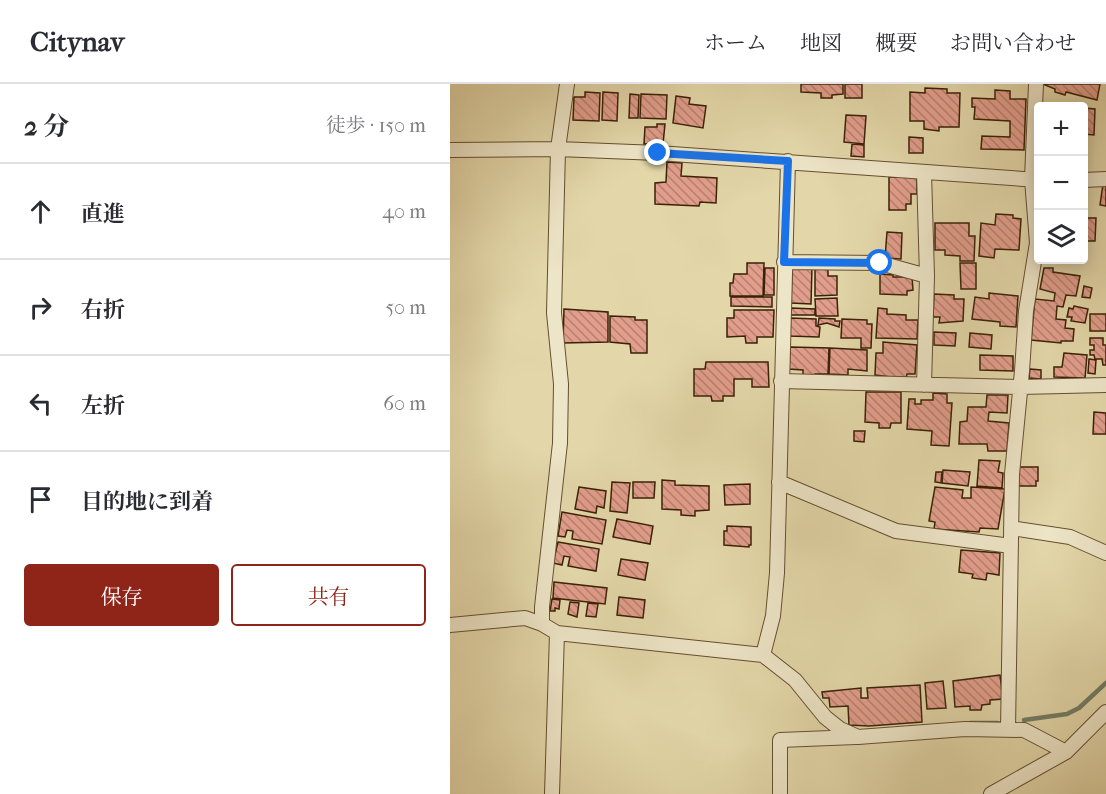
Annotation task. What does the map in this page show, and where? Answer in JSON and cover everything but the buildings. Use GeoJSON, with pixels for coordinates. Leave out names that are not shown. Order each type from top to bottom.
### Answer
{"type":"FeatureCollection","features":[{"type":"Feature","properties":{"kind":"street"},"geometry":{"type":"LineString","coordinates":[[542,624],[560,443],[561,384],[554,313],[558,149],[567,84]]}},
{"type":"Feature","properties":{"kind":"street"},"geometry":{"type":"LineString","coordinates":[[1035,156],[1036,84]]}},
{"type":"Feature","properties":{"kind":"street"},"geometry":{"type":"LineString","coordinates":[[450,150],[558,149],[788,161],[1034,179]]}},
{"type":"Feature","properties":{"kind":"street"},"geometry":{"type":"LineString","coordinates":[[763,655],[773,616],[777,573],[788,161]]}},
{"type":"Feature","properties":{"kind":"street"},"geometry":{"type":"LineString","coordinates":[[924,172],[927,276],[924,385]]}},
{"type":"Feature","properties":{"kind":"street"},"geometry":{"type":"LineString","coordinates":[[1088,180],[1106,179]]}},
{"type":"Feature","properties":{"kind":"street"},"geometry":{"type":"LineString","coordinates":[[1008,730],[1012,474],[1026,311],[1037,243],[1036,210]]}},
{"type":"Feature","properties":{"kind":"street"},"geometry":{"type":"LineString","coordinates":[[784,262],[880,263],[927,276]]}},
{"type":"Feature","properties":{"kind":"street"},"geometry":{"type":"LineString","coordinates":[[781,381],[1021,387],[1106,385]]}},
{"type":"Feature","properties":{"kind":"street"},"geometry":{"type":"LineString","coordinates":[[779,482],[896,531],[1011,546]]}},
{"type":"Feature","properties":{"kind":"street"},"geometry":{"type":"LineString","coordinates":[[1011,528],[1070,537],[1106,553]]}},
{"type":"Feature","properties":{"kind":"street"},"geometry":{"type":"LineString","coordinates":[[450,625],[525,618],[557,633],[763,655],[795,680],[825,717],[840,729],[858,737]]}},
{"type":"Feature","properties":{"kind":"street"},"geometry":{"type":"LineString","coordinates":[[552,794],[557,633]]}},
{"type":"Feature","properties":{"kind":"street"},"geometry":{"type":"LineString","coordinates":[[991,794],[1066,752],[1106,712]]}},
{"type":"Feature","properties":{"kind":"street"},"geometry":{"type":"LineString","coordinates":[[780,794],[780,740],[965,729],[1024,730],[1066,752]]}},
{"type":"Feature","properties":{"kind":"waterway"},"geometry":{"type":"LineString","coordinates":[[1024,720],[1067,714],[1079,708],[1106,683]]}},
{"type":"Feature","properties":{"kind":"waterway"},"geometry":{"type":"LineString","coordinates":[[970,723],[998,723]]}},
{"type":"Feature","properties":{"kind":"route"},"geometry":{"type":"LineString","coordinates":[[658,153],[788,161],[784,262],[880,263]]}}]}
